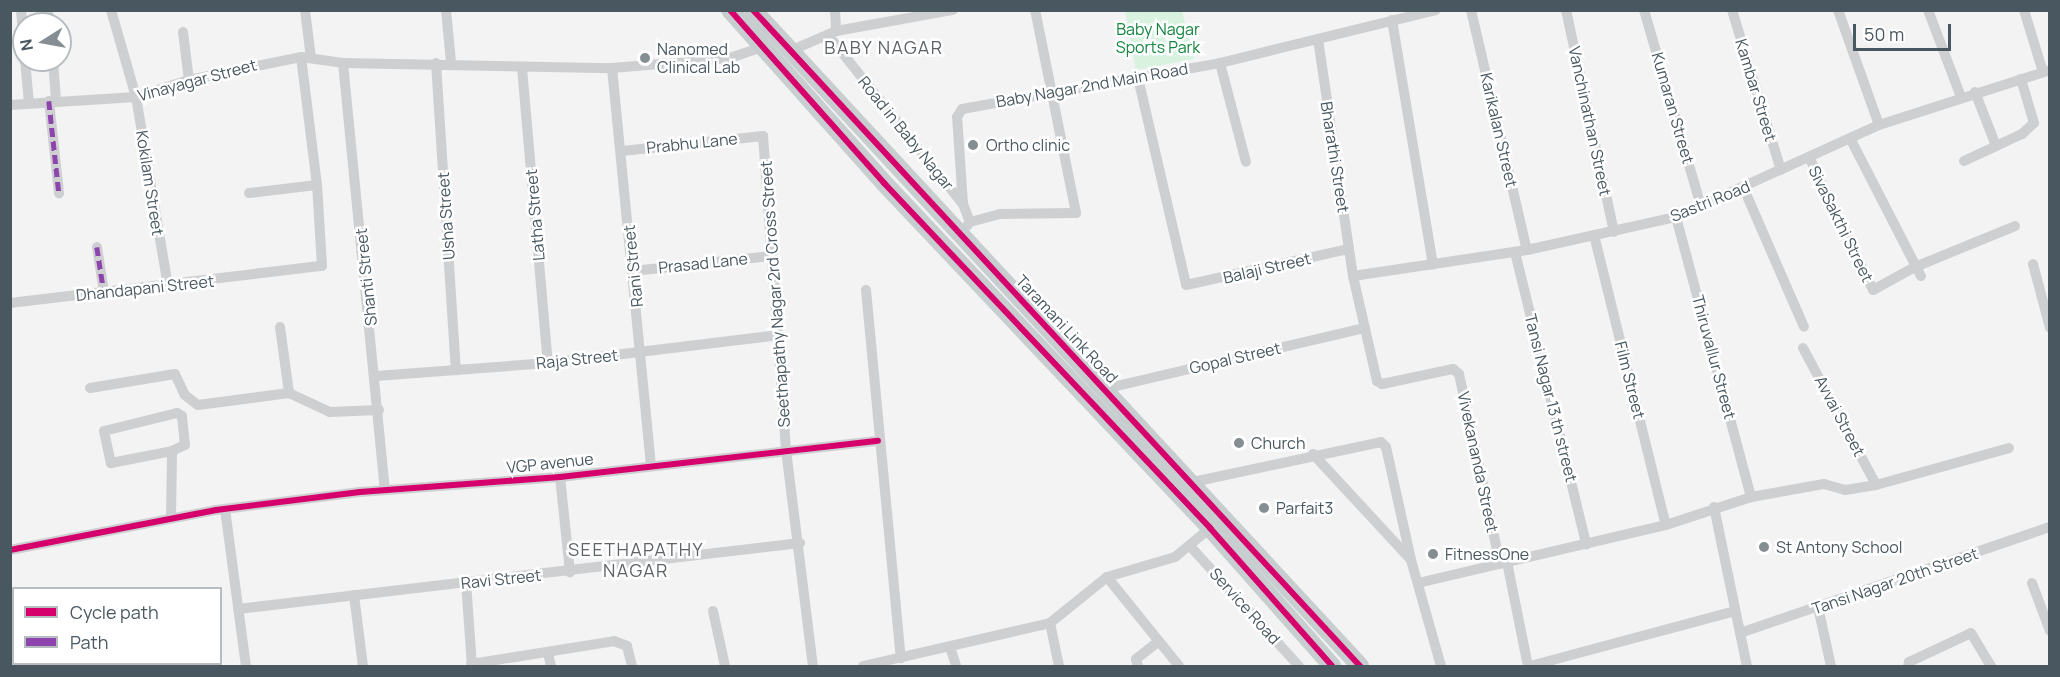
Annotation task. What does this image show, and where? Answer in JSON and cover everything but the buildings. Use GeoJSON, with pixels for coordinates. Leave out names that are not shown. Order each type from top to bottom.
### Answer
{"type":"FeatureCollection","features":[{"type":"Feature","properties":{"kind":"main road","name":"Taramani Link Road"},"geometry":{"type":"LineString","coordinates":[[730,10],[921,221],[1210,528],[1332,666]]}},
{"type":"Feature","properties":{"kind":"main road","name":"Taramani Link Road"},"geometry":{"type":"LineString","coordinates":[[753,10],[936,206],[966,228],[1104,389],[1193,482],[1360,666]]}},
{"type":"Feature","properties":{"kind":"main road"},"geometry":{"type":"LineString","coordinates":[[921,221],[936,206]]}},
{"type":"Feature","properties":{"kind":"street","name":"Kokilam Street"},"geometry":{"type":"LineString","coordinates":[[111,10],[136,97],[168,287]]}},
{"type":"Feature","properties":{"kind":"street"},"geometry":{"type":"LineString","coordinates":[[249,193],[317,185],[306,58],[305,10]]}},
{"type":"Feature","properties":{"kind":"street"},"geometry":{"type":"LineString","coordinates":[[446,10],[451,62]]}},
{"type":"Feature","properties":{"kind":"street"},"geometry":{"type":"LineString","coordinates":[[832,33],[835,10]]}},
{"type":"Feature","properties":{"kind":"street"},"geometry":{"type":"LineString","coordinates":[[790,51],[832,33],[953,10]]}},
{"type":"Feature","properties":{"kind":"street"},"geometry":{"type":"LineString","coordinates":[[966,228],[1000,214],[1076,213],[1035,10]]}},
{"type":"Feature","properties":{"kind":"street","name":"Baby Nagar 2nd Main Road"},"geometry":{"type":"LineString","coordinates":[[963,204],[959,110],[1052,90],[1220,63],[1436,10]]}},
{"type":"Feature","properties":{"kind":"street","name":"Karikalan Street"},"geometry":{"type":"LineString","coordinates":[[1471,10],[1527,250]]}},
{"type":"Feature","properties":{"kind":"street","name":"Vanchinathan Street"},"geometry":{"type":"LineString","coordinates":[[1566,10],[1614,232]]}},
{"type":"Feature","properties":{"kind":"street","name":"Kumaran Street"},"geometry":{"type":"LineString","coordinates":[[1644,10],[1701,206]]}},
{"type":"Feature","properties":{"kind":"street","name":"Kambar Street"},"geometry":{"type":"LineString","coordinates":[[1732,10],[1781,170]]}},
{"type":"Feature","properties":{"kind":"street"},"geometry":{"type":"LineString","coordinates":[[1838,10],[1879,125]]}},
{"type":"Feature","properties":{"kind":"street"},"geometry":{"type":"LineString","coordinates":[[1928,10],[1961,97]]}},
{"type":"Feature","properties":{"kind":"street"},"geometry":{"type":"LineString","coordinates":[[2024,10],[2046,71]]}},
{"type":"Feature","properties":{"kind":"street"},"geometry":{"type":"LineString","coordinates":[[1392,20],[1434,265]]}},
{"type":"Feature","properties":{"kind":"street"},"geometry":{"type":"LineString","coordinates":[[183,32],[189,80]]}},
{"type":"Feature","properties":{"kind":"street","name":"Road in Baby Nagar"},"geometry":{"type":"LineString","coordinates":[[832,33],[963,204],[966,228]]}},
{"type":"Feature","properties":{"kind":"street","name":"Bharathi Street"},"geometry":{"type":"LineString","coordinates":[[1317,39],[1353,276]]}},
{"type":"Feature","properties":{"kind":"street","name":"Vinayagar Street"},"geometry":{"type":"LineString","coordinates":[[10,105],[136,97],[189,80],[306,58],[328,59],[344,63],[451,62],[522,68],[612,68],[730,58],[762,47]]}},
{"type":"Feature","properties":{"kind":"street","name":"Shanti Street"},"geometry":{"type":"LineString","coordinates":[[344,63],[376,376],[385,490]]}},
{"type":"Feature","properties":{"kind":"street","name":"Usha Street"},"geometry":{"type":"LineString","coordinates":[[436,63],[456,370]]}},
{"type":"Feature","properties":{"kind":"street"},"geometry":{"type":"LineString","coordinates":[[1220,63],[1246,162]]}},
{"type":"Feature","properties":{"kind":"street","name":"Latha Street"},"geometry":{"type":"LineString","coordinates":[[522,68],[548,363]]}},
{"type":"Feature","properties":{"kind":"street","name":"Rani Street"},"geometry":{"type":"LineString","coordinates":[[612,68],[622,151],[651,465]]}},
{"type":"Feature","properties":{"kind":"street","name":"Sastri Road"},"geometry":{"type":"LineString","coordinates":[[1353,276],[1527,250],[1676,217],[1744,189],[1879,125],[2046,71]]}},
{"type":"Feature","properties":{"kind":"street"},"geometry":{"type":"LineString","coordinates":[[26,72],[29,103]]}},
{"type":"Feature","properties":{"kind":"street"},"geometry":{"type":"LineString","coordinates":[[53,72],[59,193]]}},
{"type":"Feature","properties":{"kind":"street","name":"Balaji Street"},"geometry":{"type":"LineString","coordinates":[[1138,78],[1186,285],[1349,249]]}},
{"type":"Feature","properties":{"kind":"street"},"geometry":{"type":"LineString","coordinates":[[1964,161],[2022,134],[2034,123],[2021,78]]}},
{"type":"Feature","properties":{"kind":"street"},"geometry":{"type":"LineString","coordinates":[[1975,93],[1996,146]]}},
{"type":"Feature","properties":{"kind":"street","name":"Prabhu Lane"},"geometry":{"type":"LineString","coordinates":[[622,151],[763,136]]}},
{"type":"Feature","properties":{"kind":"street","name":"Seethapathy Nagar 2rd Cross Street"},"geometry":{"type":"LineString","coordinates":[[763,136],[786,450],[800,543],[813,666]]}},
{"type":"Feature","properties":{"kind":"street"},"geometry":{"type":"LineString","coordinates":[[1851,140],[1918,272],[2015,226]]}},
{"type":"Feature","properties":{"kind":"street","name":"SivaSakthi Street"},"geometry":{"type":"LineString","coordinates":[[1809,159],[1874,290],[1918,272]]}},
{"type":"Feature","properties":{"kind":"street","name":"Dhandapani Street"},"geometry":{"type":"LineString","coordinates":[[10,303],[168,287],[319,268],[324,263],[317,185]]}},
{"type":"Feature","properties":{"kind":"street"},"geometry":{"type":"LineString","coordinates":[[1744,189],[1804,327]]}},
{"type":"Feature","properties":{"kind":"street","name":"Thiruvallur Street"},"geometry":{"type":"LineString","coordinates":[[1676,217],[1751,497]]}},
{"type":"Feature","properties":{"kind":"street","name":"Film Street"},"geometry":{"type":"LineString","coordinates":[[1594,235],[1666,525]]}},
{"type":"Feature","properties":{"kind":"street"},"geometry":{"type":"LineString","coordinates":[[97,247],[104,292]]}},
{"type":"Feature","properties":{"kind":"street","name":"Tansi Nagar 13 th street"},"geometry":{"type":"LineString","coordinates":[[1515,252],[1586,544]]}},
{"type":"Feature","properties":{"kind":"street","name":"Prasad Lane"},"geometry":{"type":"LineString","coordinates":[[633,271],[772,256]]}},
{"type":"Feature","properties":{"kind":"street"},"geometry":{"type":"LineString","coordinates":[[2033,264],[2049,328]]}},
{"type":"Feature","properties":{"kind":"street","name":"Vivekananda Street"},"geometry":{"type":"LineString","coordinates":[[1353,276],[1380,384],[1449,370],[1459,374],[1503,563]]}},
{"type":"Feature","properties":{"kind":"street"},"geometry":{"type":"LineString","coordinates":[[866,290],[878,441],[901,658]]}},
{"type":"Feature","properties":{"kind":"street"},"geometry":{"type":"LineString","coordinates":[[280,327],[289,393]]}},
{"type":"Feature","properties":{"kind":"street","name":"Gopal Street"},"geometry":{"type":"LineString","coordinates":[[1104,389],[1365,328]]}},
{"type":"Feature","properties":{"kind":"street","name":"Raja Street"},"geometry":{"type":"LineString","coordinates":[[376,376],[548,363],[778,336]]}},
{"type":"Feature","properties":{"kind":"street","name":"Avvai Street"},"geometry":{"type":"LineString","coordinates":[[1803,348],[1876,484]]}},
{"type":"Feature","properties":{"kind":"street"},"geometry":{"type":"LineString","coordinates":[[90,388],[175,374],[185,395],[198,405],[289,393],[330,412],[379,410]]}},
{"type":"Feature","properties":{"kind":"street"},"geometry":{"type":"LineString","coordinates":[[180,414],[185,445],[172,452],[111,463],[105,431],[180,414]]}},
{"type":"Feature","properties":{"kind":"street","name":"VGP avenue"},"geometry":{"type":"LineString","coordinates":[[10,550],[225,509],[385,490],[560,477],[878,441]]}},
{"type":"Feature","properties":{"kind":"street"},"geometry":{"type":"LineString","coordinates":[[1193,482],[1313,454],[1383,443],[1411,560],[1441,666]]}},
{"type":"Feature","properties":{"kind":"street"},"geometry":{"type":"LineString","coordinates":[[1418,583],[1666,525],[1714,507],[1751,497],[1824,484],[1845,490],[1876,484],[2009,448]]}},
{"type":"Feature","properties":{"kind":"street"},"geometry":{"type":"LineString","coordinates":[[171,518],[172,452]]}},
{"type":"Feature","properties":{"kind":"street"},"geometry":{"type":"LineString","coordinates":[[1313,454],[1411,560]]}},
{"type":"Feature","properties":{"kind":"street"},"geometry":{"type":"LineString","coordinates":[[560,477],[570,572]]}},
{"type":"Feature","properties":{"kind":"street"},"geometry":{"type":"LineString","coordinates":[[1714,507],[1747,666]]}},
{"type":"Feature","properties":{"kind":"street"},"geometry":{"type":"LineString","coordinates":[[225,509],[246,666]]}},
{"type":"Feature","properties":{"kind":"street","name":"Tansi Nagar 20th Street"},"geometry":{"type":"LineString","coordinates":[[1740,633],[2049,527]]}},
{"type":"Feature","properties":{"kind":"street"},"geometry":{"type":"LineString","coordinates":[[862,666],[1050,623],[1107,577],[1175,557],[1210,528]]}},
{"type":"Feature","properties":{"kind":"street","name":"Ravi Street"},"geometry":{"type":"LineString","coordinates":[[238,609],[570,572],[800,543]]}},
{"type":"Feature","properties":{"kind":"street","name":"Service Road"},"geometry":{"type":"LineString","coordinates":[[1190,546],[1299,666]]}},
{"type":"Feature","properties":{"kind":"street"},"geometry":{"type":"LineString","coordinates":[[1503,563],[1529,666],[1735,611]]}},
{"type":"Feature","properties":{"kind":"street"},"geometry":{"type":"LineString","coordinates":[[1107,577],[1179,666]]}},
{"type":"Feature","properties":{"kind":"street"},"geometry":{"type":"LineString","coordinates":[[466,582],[472,665],[623,642],[632,666]]}},
{"type":"Feature","properties":{"kind":"street"},"geometry":{"type":"LineString","coordinates":[[2032,583],[2049,631]]}},
{"type":"Feature","properties":{"kind":"street"},"geometry":{"type":"LineString","coordinates":[[354,595],[363,666]]}},
{"type":"Feature","properties":{"kind":"street"},"geometry":{"type":"LineString","coordinates":[[1818,608],[1831,666]]}},
{"type":"Feature","properties":{"kind":"street"},"geometry":{"type":"LineString","coordinates":[[713,611],[725,666]]}},
{"type":"Feature","properties":{"kind":"street"},"geometry":{"type":"LineString","coordinates":[[1050,623],[1059,666]]}},
{"type":"Feature","properties":{"kind":"street"},"geometry":{"type":"LineString","coordinates":[[1908,666],[1909,662],[1971,633],[1991,666]]}},
{"type":"Feature","properties":{"kind":"street"},"geometry":{"type":"LineString","coordinates":[[1138,666],[1136,659],[1158,642]]}},
{"type":"Feature","properties":{"kind":"street"},"geometry":{"type":"LineString","coordinates":[[950,647],[956,666]]}},
{"type":"Feature","properties":{"kind":"street"},"geometry":{"type":"LineString","coordinates":[[548,653],[551,666]]}},
{"type":"Feature","properties":{"kind":"green space","name":"Baby Nagar Sports Park"},"geometry":{"type":"Polygon","coordinates":[[[1125,11],[1182,11],[1194,59],[1136,70],[1125,11]]]}},
{"type":"Feature","properties":{"kind":"marked path"},"geometry":{"type":"LineString","coordinates":[[49,101],[59,193]]}},
{"type":"Feature","properties":{"kind":"marked path"},"geometry":{"type":"LineString","coordinates":[[97,247],[104,292]]}},
{"type":"Feature","properties":{"kind":"cycle path"},"geometry":{"type":"LineString","coordinates":[[730,10],[884,183],[1210,528],[1332,666]]}},
{"type":"Feature","properties":{"kind":"cycle path"},"geometry":{"type":"LineString","coordinates":[[753,10],[1360,666]]}},
{"type":"Feature","properties":{"kind":"cycle path"},"geometry":{"type":"LineString","coordinates":[[10,550],[216,510],[360,492],[560,477],[878,441]]}},
{"type":"Feature","properties":{"kind":"place","name":"Nanomed Clinical Lab"},"geometry":{"type":"Point","coordinates":[645,58]}},
{"type":"Feature","properties":{"kind":"place","name":"Ortho clinic"},"geometry":{"type":"Point","coordinates":[973,145]}},
{"type":"Feature","properties":{"kind":"place","name":"Church"},"geometry":{"type":"Point","coordinates":[1239,443]}},
{"type":"Feature","properties":{"kind":"place","name":"Parfait3"},"geometry":{"type":"Point","coordinates":[1264,508]}},
{"type":"Feature","properties":{"kind":"place","name":"St Antony School"},"geometry":{"type":"Point","coordinates":[1764,547]}},
{"type":"Feature","properties":{"kind":"place","name":"FitnessOne"},"geometry":{"type":"Point","coordinates":[1433,554]}},
{"type":"Feature","properties":{"kind":"district","name":"BABY NAGAR"},"geometry":{"type":"Point","coordinates":[884,47]}},
{"type":"Feature","properties":{"kind":"district","name":"SEETHAPATHY NAGAR"},"geometry":{"type":"Point","coordinates":[636,560]}}]}
